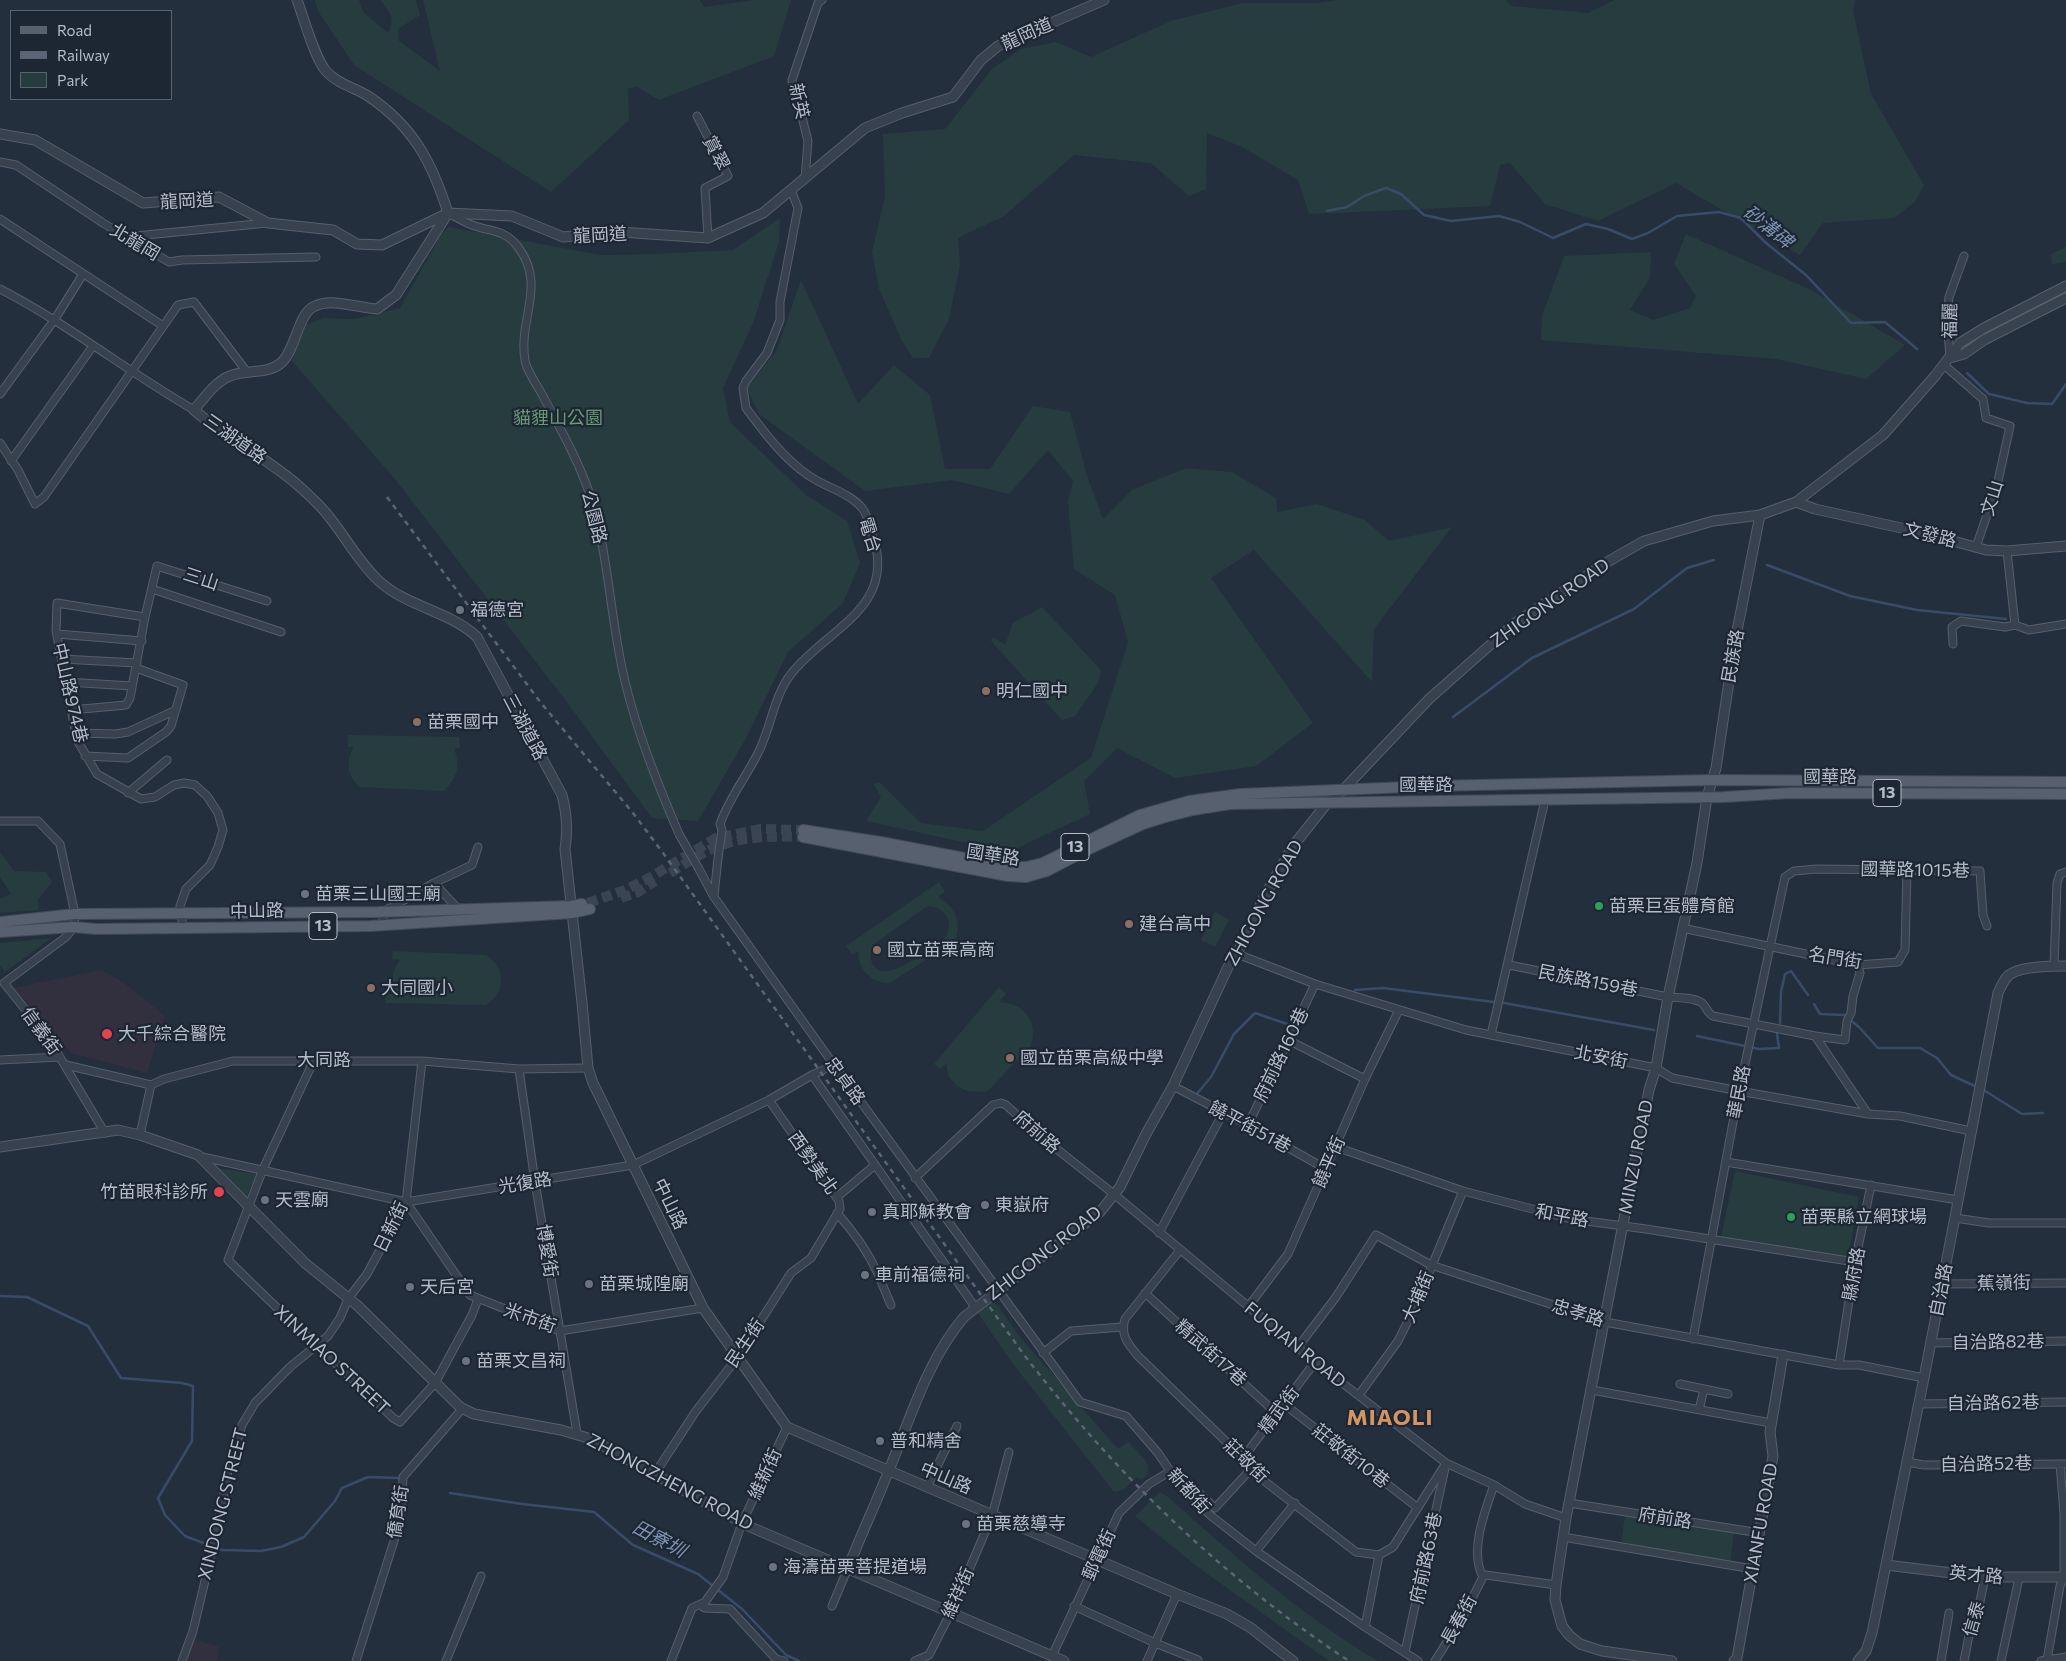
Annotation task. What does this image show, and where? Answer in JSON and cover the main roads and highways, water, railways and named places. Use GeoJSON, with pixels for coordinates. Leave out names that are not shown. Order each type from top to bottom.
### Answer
{"type":"FeatureCollection","features":[{"type":"Feature","properties":{"kind":"main road","name":"國華路"},"geometry":{"type":"LineString","coordinates":[[803,834],[881,842],[1011,867],[1026,867],[1043,863],[1141,819],[1189,801],[1240,794],[1711,780],[2066,782]]}},
{"type":"Feature","properties":{"kind":"main road","name":"國華路"},"geometry":{"type":"LineString","coordinates":[[1141,819],[1230,804],[1708,797],[1790,793],[2066,794]]}},
{"type":"Feature","properties":{"kind":"main road","name":"13"},"geometry":{"type":"LineString","coordinates":[[572,909],[589,906]]}},
{"type":"Feature","properties":{"kind":"main road","name":"中山路"},"geometry":{"type":"LineString","coordinates":[[0,922],[75,914],[572,909]]}},
{"type":"Feature","properties":{"kind":"main road","name":"中山路"},"geometry":{"type":"LineString","coordinates":[[0,932],[74,927],[96,929],[383,925],[572,909]]}},
{"type":"Feature","properties":{"kind":"waterway","name":"砂溝碑"},"geometry":{"type":"LineString","coordinates":[[1327,211],[1347,207],[1364,196],[1386,188],[1401,194],[1424,215],[1451,221],[1499,216],[1520,222],[1553,238],[1586,224],[1608,229],[1632,239],[1648,233],[1677,216],[1719,212],[1741,218],[1766,243],[1806,275],[1851,323],[1885,322],[1917,349]]}},
{"type":"Feature","properties":{"kind":"waterway","name":"砂溝碑"},"geometry":{"type":"LineString","coordinates":[[1967,373],[1989,394],[2027,403],[2052,404],[2066,384]]}},
{"type":"Feature","properties":{"kind":"waterway"},"geometry":{"type":"LineString","coordinates":[[1453,717],[1532,658],[1634,609],[1687,568],[1714,560]]}},
{"type":"Feature","properties":{"kind":"waterway"},"geometry":{"type":"LineString","coordinates":[[1767,565],[1850,596],[1917,610],[2006,619]]}},
{"type":"Feature","properties":{"kind":"waterway"},"geometry":{"type":"LineString","coordinates":[[1780,1023],[1781,992],[1785,974],[1791,971],[1808,995]]}},
{"type":"Feature","properties":{"kind":"waterway"},"geometry":{"type":"LineString","coordinates":[[1355,990],[1383,988],[1494,1002]]}},
{"type":"Feature","properties":{"kind":"waterway"},"geometry":{"type":"LineString","coordinates":[[1504,1003],[1654,1030]]}},
{"type":"Feature","properties":{"kind":"waterway"},"geometry":{"type":"LineString","coordinates":[[1814,1004],[1820,1014],[1844,1015],[1859,1027],[1878,1048],[1920,1048],[1937,1058],[1951,1075],[1977,1087]]}},
{"type":"Feature","properties":{"kind":"waterway"},"geometry":{"type":"LineString","coordinates":[[1195,1096],[1211,1077],[1234,1034],[1255,1013],[1290,1025]]}},
{"type":"Feature","properties":{"kind":"waterway"},"geometry":{"type":"LineString","coordinates":[[1697,1036],[1759,1049],[1779,1048],[1777,1034]]}},
{"type":"Feature","properties":{"kind":"waterway"},"geometry":{"type":"LineString","coordinates":[[1982,1089],[2022,1114],[2043,1113]]}},
{"type":"Feature","properties":{"kind":"waterway","name":"田寮圳"},"geometry":{"type":"LineString","coordinates":[[0,1296],[27,1297],[88,1326],[121,1378],[182,1383],[193,1386],[192,1441],[158,1498],[165,1515],[185,1536],[222,1550],[261,1551],[281,1547],[304,1537],[335,1501],[342,1488],[368,1477],[399,1478]]}},
{"type":"Feature","properties":{"kind":"waterway","name":"田寮圳"},"geometry":{"type":"LineString","coordinates":[[450,1493],[594,1512],[633,1545],[698,1574],[742,1609],[786,1655],[799,1661]]}},
{"type":"Feature","properties":{"kind":"tunnel"},"geometry":{"type":"LineString","coordinates":[[588,903],[625,890],[649,878],[716,838],[761,829],[803,830]]}},
{"type":"Feature","properties":{"kind":"tunnel"},"geometry":{"type":"LineString","coordinates":[[670,873],[708,850],[736,841],[769,837],[803,837]]}},
{"type":"Feature","properties":{"kind":"tunnel"},"geometry":{"type":"LineString","coordinates":[[621,898],[638,892],[655,881]]}},
{"type":"Feature","properties":{"kind":"railway"},"geometry":{"type":"LineString","coordinates":[[387,497],[541,703],[633,813],[666,857],[1022,1352],[1057,1397],[1132,1481],[1214,1558],[1302,1629],[1349,1661]]}},
{"type":"Feature","properties":{"kind":"place","name":"福德宮"},"geometry":{"type":"Point","coordinates":[460,610]}},
{"type":"Feature","properties":{"kind":"place","name":"明仁國中"},"geometry":{"type":"Point","coordinates":[986,691]}},
{"type":"Feature","properties":{"kind":"place","name":"苗栗國中"},"geometry":{"type":"Point","coordinates":[417,722]}},
{"type":"Feature","properties":{"kind":"place","name":"苗栗三山國王廟"},"geometry":{"type":"Point","coordinates":[305,894]}},
{"type":"Feature","properties":{"kind":"place","name":"苗栗巨蛋體育館"},"geometry":{"type":"Point","coordinates":[1599,906]}},
{"type":"Feature","properties":{"kind":"place","name":"建台高中"},"geometry":{"type":"Point","coordinates":[1129,924]}},
{"type":"Feature","properties":{"kind":"place","name":"國立苗栗高商"},"geometry":{"type":"Point","coordinates":[877,950]}},
{"type":"Feature","properties":{"kind":"place","name":"大同國小"},"geometry":{"type":"Point","coordinates":[371,988]}},
{"type":"Feature","properties":{"kind":"place","name":"大千綜合醫院"},"geometry":{"type":"Point","coordinates":[107,1034]}},
{"type":"Feature","properties":{"kind":"place","name":"國立苗栗高級中學"},"geometry":{"type":"Point","coordinates":[1010,1058]}},
{"type":"Feature","properties":{"kind":"place","name":"竹苗眼科診所"},"geometry":{"type":"Point","coordinates":[219,1192]}},
{"type":"Feature","properties":{"kind":"place","name":"天雲廟"},"geometry":{"type":"Point","coordinates":[265,1200]}},
{"type":"Feature","properties":{"kind":"place","name":"東嶽府"},"geometry":{"type":"Point","coordinates":[985,1205]}},
{"type":"Feature","properties":{"kind":"place","name":"真耶穌教會"},"geometry":{"type":"Point","coordinates":[872,1212]}},
{"type":"Feature","properties":{"kind":"place","name":"苗栗縣立網球場"},"geometry":{"type":"Point","coordinates":[1791,1217]}},
{"type":"Feature","properties":{"kind":"place","name":"車前福德祠"},"geometry":{"type":"Point","coordinates":[865,1275]}},
{"type":"Feature","properties":{"kind":"place","name":"苗栗城隍廟"},"geometry":{"type":"Point","coordinates":[589,1284]}},
{"type":"Feature","properties":{"kind":"place","name":"天后宮"},"geometry":{"type":"Point","coordinates":[410,1287]}},
{"type":"Feature","properties":{"kind":"place","name":"苗栗文昌祠"},"geometry":{"type":"Point","coordinates":[466,1361]}},
{"type":"Feature","properties":{"kind":"place","name":"普和精舍"},"geometry":{"type":"Point","coordinates":[880,1441]}},
{"type":"Feature","properties":{"kind":"place","name":"苗栗慈導寺"},"geometry":{"type":"Point","coordinates":[966,1524]}},
{"type":"Feature","properties":{"kind":"place","name":"海濤苗栗菩提道場"},"geometry":{"type":"Point","coordinates":[773,1567]}},
{"type":"Feature","properties":{"kind":"district","name":"MIAOLI"},"geometry":{"type":"Point","coordinates":[1390,1418]}},
{"type":"Feature","properties":{"kind":"park label","name":"貓貍山公園"},"geometry":{"type":"Point","coordinates":[558,418]}}]}
